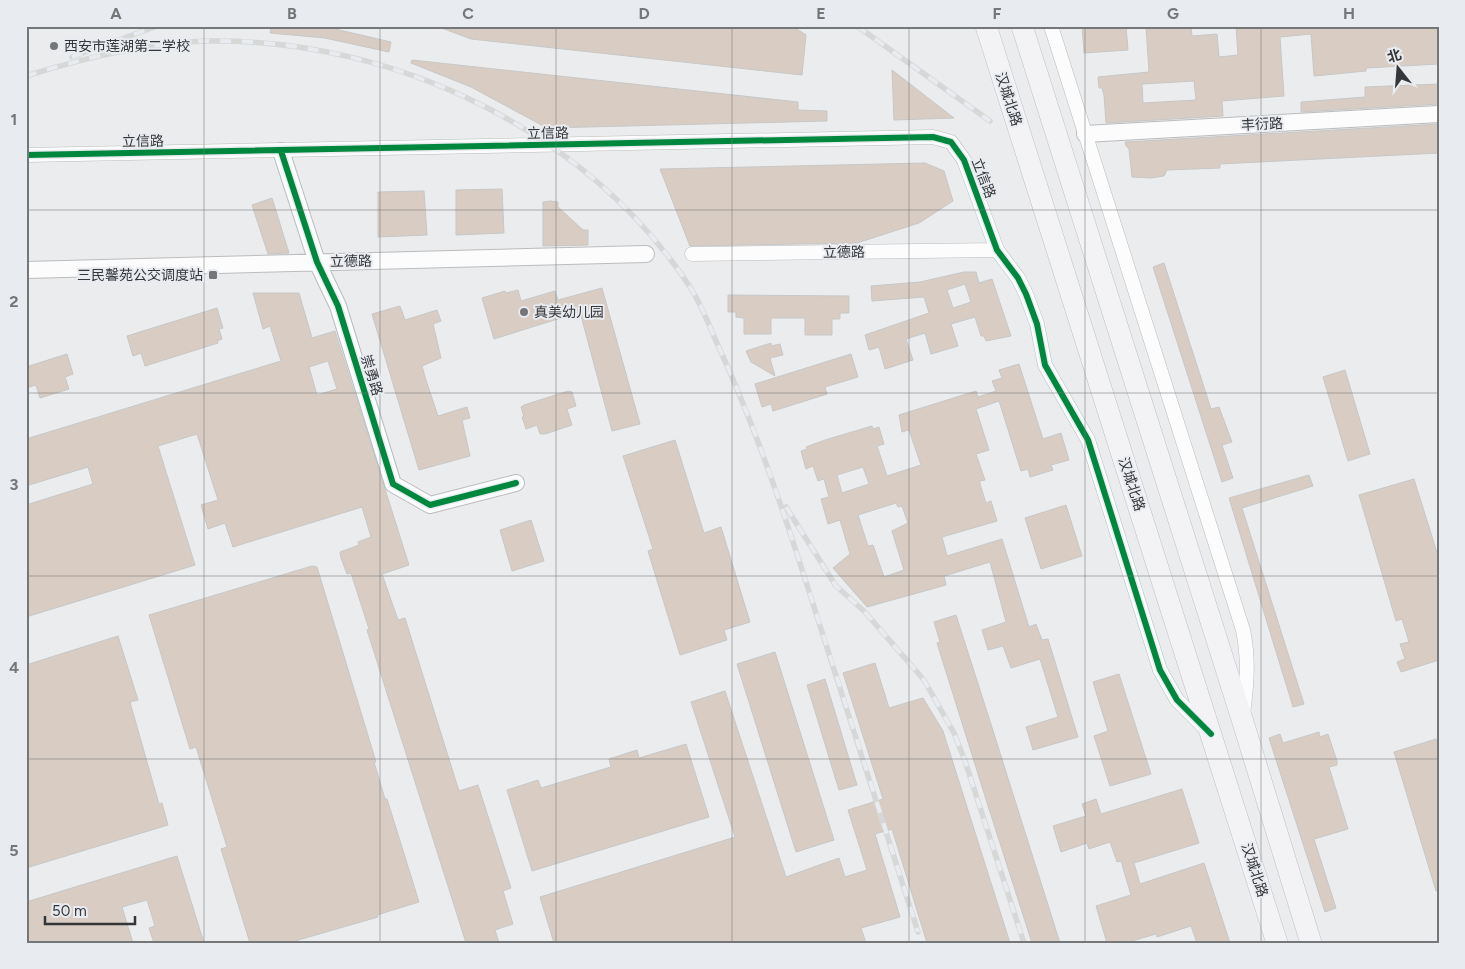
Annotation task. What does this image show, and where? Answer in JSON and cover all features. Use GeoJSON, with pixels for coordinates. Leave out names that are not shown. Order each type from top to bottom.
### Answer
{"type":"FeatureCollection","features":[{"type":"Feature","properties":{"kind":"main road","name":"汉城北路"},"geometry":{"type":"LineString","coordinates":[[986,26],[1278,943]]}},
{"type":"Feature","properties":{"kind":"main road"},"geometry":{"type":"LineString","coordinates":[[1022,26],[1242,719],[1311,943]]}},
{"type":"Feature","properties":{"kind":"street"},"geometry":{"type":"LineString","coordinates":[[1051,26],[1243,630],[1247,651],[1248,677],[1242,719]]}},
{"type":"Feature","properties":{"kind":"street","name":"丰衍路"},"geometry":{"type":"LineString","coordinates":[[1085,134],[1439,114]]}},
{"type":"Feature","properties":{"kind":"street","name":"立信路"},"geometry":{"type":"LineString","coordinates":[[26,155],[933,137],[951,142],[964,160],[997,250],[1018,278],[1026,294],[1037,324],[1045,366],[1088,440],[1160,670],[1177,700],[1211,734]]}},
{"type":"Feature","properties":{"kind":"street","name":"崇勇路"},"geometry":{"type":"LineString","coordinates":[[282,151],[317,262],[338,306],[394,484],[430,505],[516,483]]}},
{"type":"Feature","properties":{"kind":"street","name":"立德路"},"geometry":{"type":"LineString","coordinates":[[692,254],[997,250]]}},
{"type":"Feature","properties":{"kind":"street","name":"立德路"},"geometry":{"type":"LineString","coordinates":[[26,270],[646,254]]}},
{"type":"Feature","properties":{"kind":"building"},"geometry":{"type":"Polygon","coordinates":[[[271,26],[335,26],[335,29],[391,42],[389,52],[325,38],[270,33],[271,26]]]}},
{"type":"Feature","properties":{"kind":"building"},"geometry":{"type":"Polygon","coordinates":[[[436,26],[792,26],[806,35],[802,75],[471,39],[436,26]]]}},
{"type":"Feature","properties":{"kind":"building"},"geometry":{"type":"Polygon","coordinates":[[[1082,26],[1126,26],[1128,50],[1084,53],[1082,26]]]}},
{"type":"Feature","properties":{"kind":"building"},"geometry":{"type":"Polygon","coordinates":[[[1146,26],[1191,26],[1192,36],[1217,34],[1219,57],[1238,55],[1236,26],[1439,26],[1439,64],[1366,68],[1366,71],[1314,76],[1311,34],[1280,37],[1284,96],[1222,101],[1223,116],[1106,123],[1104,95],[1102,88],[1099,88],[1098,77],[1149,72],[1146,26]],[[1194,81],[1142,84],[1143,103],[1196,100],[1194,81]]]}},
{"type":"Feature","properties":{"kind":"building"},"geometry":{"type":"Polygon","coordinates":[[[412,60],[798,102],[798,110],[827,111],[827,121],[547,128],[471,87],[411,63],[412,60]]]}},
{"type":"Feature","properties":{"kind":"building"},"geometry":{"type":"Polygon","coordinates":[[[892,70],[954,118],[894,120],[892,70]]]}},
{"type":"Feature","properties":{"kind":"building"},"geometry":{"type":"Polygon","coordinates":[[[1439,84],[1439,104],[1301,112],[1301,102],[1365,97],[1365,87],[1439,84]]]}},
{"type":"Feature","properties":{"kind":"building"},"geometry":{"type":"Polygon","coordinates":[[[1439,124],[1439,153],[1220,164],[1220,168],[1167,170],[1164,176],[1151,178],[1132,177],[1129,149],[1125,142],[1439,124]]]}},
{"type":"Feature","properties":{"kind":"building"},"geometry":{"type":"Polygon","coordinates":[[[925,163],[944,171],[953,201],[919,223],[857,243],[690,246],[660,169],[925,163]]]}},
{"type":"Feature","properties":{"kind":"building"},"geometry":{"type":"Polygon","coordinates":[[[502,189],[504,233],[456,235],[456,190],[502,189]]]}},
{"type":"Feature","properties":{"kind":"building"},"geometry":{"type":"Polygon","coordinates":[[[424,191],[427,235],[378,237],[378,192],[424,191]]]}},
{"type":"Feature","properties":{"kind":"building"},"geometry":{"type":"Polygon","coordinates":[[[272,198],[289,253],[268,254],[252,205],[272,198]]]}},
{"type":"Feature","properties":{"kind":"building"},"geometry":{"type":"Polygon","coordinates":[[[543,202],[558,202],[558,207],[583,230],[588,230],[588,245],[543,246],[543,202]]]}},
{"type":"Feature","properties":{"kind":"building"},"geometry":{"type":"Polygon","coordinates":[[[1164,263],[1211,409],[1219,407],[1232,442],[1222,445],[1233,478],[1222,482],[1153,267],[1164,263]]]}},
{"type":"Feature","properties":{"kind":"building"},"geometry":{"type":"Polygon","coordinates":[[[964,272],[976,272],[979,283],[992,279],[1011,336],[986,341],[984,336],[981,336],[975,317],[951,324],[958,346],[931,354],[925,333],[906,339],[913,360],[885,369],[879,347],[869,350],[865,335],[929,313],[924,297],[872,301],[871,286],[920,282],[964,272]],[[965,284],[947,290],[953,308],[971,302],[965,284]]]}},
{"type":"Feature","properties":{"kind":"building"},"geometry":{"type":"Polygon","coordinates":[[[602,288],[640,424],[612,431],[580,312],[494,339],[482,298],[505,291],[506,293],[518,290],[521,301],[555,291],[558,300],[602,288]]]}},
{"type":"Feature","properties":{"kind":"building"},"geometry":{"type":"Polygon","coordinates":[[[253,293],[299,293],[312,338],[335,331],[409,565],[382,574],[398,620],[405,618],[459,791],[478,785],[511,888],[503,891],[513,924],[495,930],[499,943],[466,943],[367,630],[369,629],[351,573],[347,574],[341,558],[340,552],[359,545],[358,542],[371,537],[362,507],[233,547],[225,523],[208,529],[201,505],[218,500],[197,434],[158,446],[195,565],[26,617],[26,505],[93,484],[88,467],[26,486],[26,439],[281,361],[270,326],[263,329],[253,293]],[[328,361],[309,367],[317,395],[337,389],[328,361]]]}},
{"type":"Feature","properties":{"kind":"building"},"geometry":{"type":"Polygon","coordinates":[[[728,295],[849,296],[849,313],[840,313],[840,319],[832,319],[832,335],[805,335],[805,318],[771,318],[771,334],[744,334],[744,318],[736,317],[736,312],[728,312],[728,295]]]}},
{"type":"Feature","properties":{"kind":"building"},"geometry":{"type":"Polygon","coordinates":[[[400,306],[405,320],[437,310],[441,321],[433,324],[441,358],[422,366],[438,416],[467,407],[470,418],[462,420],[470,456],[419,470],[372,314],[400,306]]]}},
{"type":"Feature","properties":{"kind":"building"},"geometry":{"type":"Polygon","coordinates":[[[217,308],[223,328],[219,329],[222,339],[217,341],[218,343],[145,366],[141,353],[133,356],[127,336],[217,308]]]}},
{"type":"Feature","properties":{"kind":"building"},"geometry":{"type":"Polygon","coordinates":[[[771,343],[771,346],[780,344],[783,355],[770,358],[775,376],[751,362],[746,351],[771,343]]]}},
{"type":"Feature","properties":{"kind":"building"},"geometry":{"type":"Polygon","coordinates":[[[67,354],[73,374],[65,377],[69,389],[40,398],[36,385],[26,388],[26,367],[67,354]]]}},
{"type":"Feature","properties":{"kind":"building"},"geometry":{"type":"Polygon","coordinates":[[[851,354],[858,377],[825,387],[827,394],[773,411],[771,404],[762,407],[755,384],[851,354]]]}},
{"type":"Feature","properties":{"kind":"building"},"geometry":{"type":"Polygon","coordinates":[[[1019,364],[1043,439],[1061,433],[1069,460],[1051,465],[1053,470],[1030,477],[1028,469],[1021,471],[999,401],[976,409],[989,450],[976,454],[985,480],[980,481],[980,484],[986,503],[991,501],[997,521],[942,537],[947,556],[1002,539],[1029,627],[1036,624],[1042,640],[1048,639],[1078,737],[1033,750],[1026,727],[1058,717],[1040,659],[1011,668],[1003,646],[988,650],[982,630],[1006,622],[990,562],[944,576],[946,585],[867,607],[833,568],[850,554],[840,520],[828,524],[821,499],[829,497],[824,479],[818,481],[813,466],[806,469],[801,451],[807,449],[806,447],[825,440],[872,426],[873,429],[879,427],[884,444],[877,446],[887,476],[921,465],[909,430],[902,432],[899,415],[976,391],[978,397],[996,391],[992,381],[1002,378],[999,370],[1019,364]],[[863,467],[837,475],[842,493],[869,484],[863,467]],[[896,503],[858,515],[868,546],[873,545],[884,577],[904,570],[892,531],[908,523],[902,506],[898,507],[896,503]]]}},
{"type":"Feature","properties":{"kind":"building"},"geometry":{"type":"Polygon","coordinates":[[[1345,370],[1370,454],[1348,461],[1323,377],[1345,370]]]}},
{"type":"Feature","properties":{"kind":"building"},"geometry":{"type":"Polygon","coordinates":[[[568,391],[572,392],[576,406],[567,409],[572,425],[545,434],[540,434],[537,425],[526,429],[521,407],[568,391]]]}},
{"type":"Feature","properties":{"kind":"building"},"geometry":{"type":"Polygon","coordinates":[[[675,440],[704,533],[721,527],[750,622],[724,630],[727,640],[680,655],[648,551],[653,549],[623,456],[675,440]]]}},
{"type":"Feature","properties":{"kind":"building"},"geometry":{"type":"Polygon","coordinates":[[[1309,475],[1313,486],[1242,508],[1304,704],[1293,707],[1229,498],[1309,475]]]}},
{"type":"Feature","properties":{"kind":"building"},"geometry":{"type":"Polygon","coordinates":[[[1414,479],[1439,559],[1439,660],[1401,672],[1397,662],[1405,659],[1400,644],[1409,642],[1402,619],[1396,621],[1359,495],[1414,479]]]}},
{"type":"Feature","properties":{"kind":"building"},"geometry":{"type":"Polygon","coordinates":[[[1066,505],[1082,556],[1041,569],[1025,518],[1066,505]]]}},
{"type":"Feature","properties":{"kind":"building"},"geometry":{"type":"Polygon","coordinates":[[[531,520],[544,561],[512,571],[500,530],[531,520]]]}},
{"type":"Feature","properties":{"kind":"building"},"geometry":{"type":"Polygon","coordinates":[[[312,566],[317,567],[376,762],[374,762],[385,799],[387,799],[419,902],[377,915],[378,917],[288,943],[250,943],[221,849],[227,847],[196,747],[190,749],[149,615],[312,566]]]}},
{"type":"Feature","properties":{"kind":"building"},"geometry":{"type":"Polygon","coordinates":[[[956,615],[1060,943],[1032,943],[989,809],[937,643],[940,642],[934,622],[956,615]]]}},
{"type":"Feature","properties":{"kind":"building"},"geometry":{"type":"Polygon","coordinates":[[[118,636],[138,700],[130,702],[159,804],[162,803],[168,825],[26,868],[26,665],[118,636]]]}},
{"type":"Feature","properties":{"kind":"building"},"geometry":{"type":"Polygon","coordinates":[[[775,652],[834,840],[796,852],[737,664],[775,652]]]}},
{"type":"Feature","properties":{"kind":"building"},"geometry":{"type":"Polygon","coordinates":[[[875,663],[889,708],[923,698],[943,731],[1010,943],[927,943],[892,829],[875,834],[900,917],[861,928],[866,943],[554,943],[540,897],[735,837],[691,702],[725,691],[786,877],[839,858],[845,877],[867,870],[848,810],[883,799],[843,673],[875,663]]]}},
{"type":"Feature","properties":{"kind":"building"},"geometry":{"type":"Polygon","coordinates":[[[1119,674],[1151,774],[1110,786],[1094,736],[1108,731],[1093,682],[1119,674]]]}},
{"type":"Feature","properties":{"kind":"building"},"geometry":{"type":"Polygon","coordinates":[[[825,679],[857,785],[839,790],[807,685],[825,679]]]}},
{"type":"Feature","properties":{"kind":"building"},"geometry":{"type":"Polygon","coordinates":[[[1319,732],[1320,737],[1328,734],[1337,761],[1337,765],[1329,767],[1348,829],[1314,839],[1336,908],[1325,912],[1269,738],[1280,734],[1283,743],[1319,732]]]}},
{"type":"Feature","properties":{"kind":"building"},"geometry":{"type":"Polygon","coordinates":[[[1436,739],[1439,748],[1439,891],[1436,891],[1394,752],[1436,739]]]}},
{"type":"Feature","properties":{"kind":"building"},"geometry":{"type":"Polygon","coordinates":[[[686,744],[709,817],[532,871],[507,790],[538,780],[541,788],[611,767],[609,759],[637,750],[639,758],[686,744]]]}},
{"type":"Feature","properties":{"kind":"building"},"geometry":{"type":"Polygon","coordinates":[[[1182,789],[1199,843],[1134,863],[1140,884],[1204,863],[1230,943],[1197,943],[1191,926],[1157,937],[1156,934],[1125,943],[1107,943],[1096,906],[1131,895],[1121,861],[1117,862],[1110,842],[1089,849],[1087,843],[1061,852],[1053,826],[1086,816],[1082,804],[1096,799],[1101,814],[1182,789]]]}},
{"type":"Feature","properties":{"kind":"building"},"geometry":{"type":"Polygon","coordinates":[[[177,856],[204,943],[154,943],[149,928],[155,926],[147,900],[122,907],[133,943],[26,943],[26,902],[177,856]]]}},
{"type":"Feature","properties":{"kind":"railway"},"geometry":{"type":"LineString","coordinates":[[72,57],[157,26]]}},
{"type":"Feature","properties":{"kind":"railway"},"geometry":{"type":"LineString","coordinates":[[857,26],[990,121]]}},
{"type":"Feature","properties":{"kind":"railway"},"geometry":{"type":"LineString","coordinates":[[26,76],[117,52],[187,42],[210,41],[280,45],[349,57],[416,77],[481,105],[542,140],[598,182],[648,232],[690,287],[703,311],[732,377],[762,452],[789,529],[918,932]]}},
{"type":"Feature","properties":{"kind":"railway"},"geometry":{"type":"LineString","coordinates":[[786,507],[836,586],[864,611],[924,680],[954,733],[965,761],[1024,943]]}},
{"type":"Feature","properties":{"kind":"cycle path"},"geometry":{"type":"LineString","coordinates":[[26,155],[933,137],[951,142],[964,160],[997,250],[1018,278],[1026,294],[1037,324],[1045,365],[1088,440],[1160,670],[1177,700],[1211,734]]}},
{"type":"Feature","properties":{"kind":"cycle path"},"geometry":{"type":"LineString","coordinates":[[281,151],[317,262],[338,306],[393,484],[430,505],[516,483]]}},
{"type":"Feature","properties":{"kind":"place","name":"西安市莲湖第二学校"},"geometry":{"type":"Point","coordinates":[54,46]}},
{"type":"Feature","properties":{"kind":"place","name":"三民馨苑公交调度站"},"geometry":{"type":"Point","coordinates":[213,275]}},
{"type":"Feature","properties":{"kind":"place","name":"真美幼儿园"},"geometry":{"type":"Point","coordinates":[524,312]}}]}
